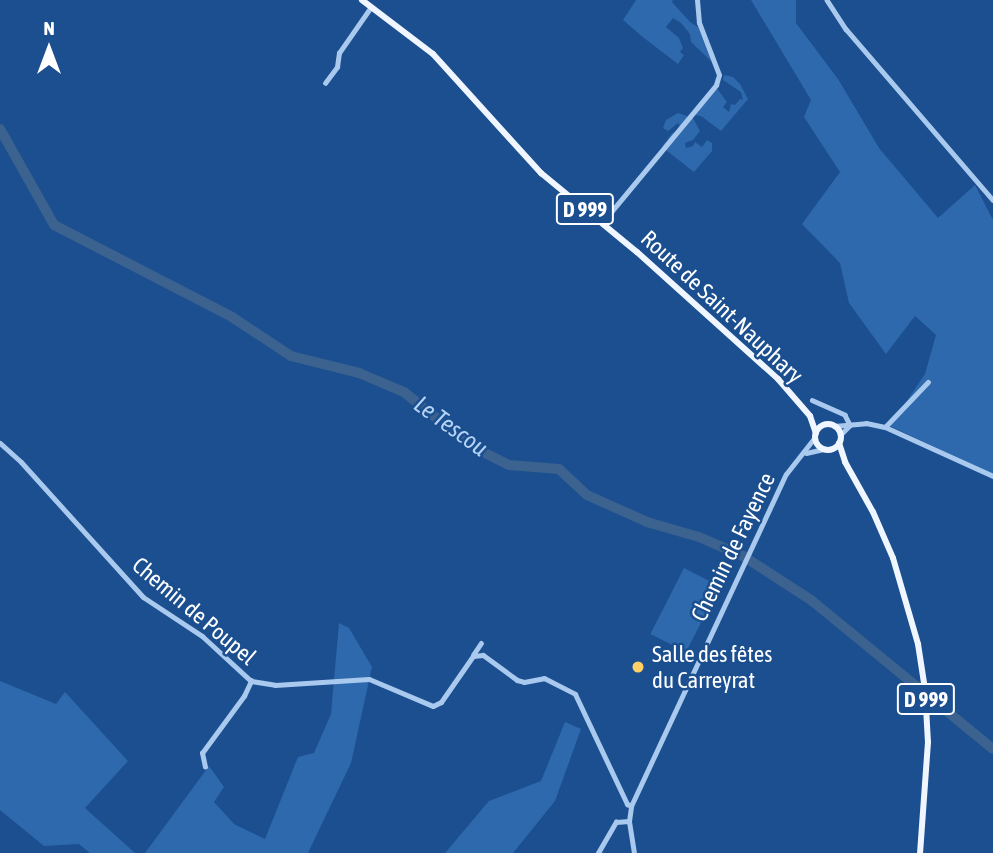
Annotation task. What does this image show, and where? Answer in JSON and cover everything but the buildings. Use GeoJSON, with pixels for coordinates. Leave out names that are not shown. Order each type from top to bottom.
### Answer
{"type":"FeatureCollection","features":[{"type":"Feature","properties":{"kind":"main road","name":"Route de Saint-Nauphary"},"geometry":{"type":"LineString","coordinates":[[362,0],[437,58],[541,173],[602,223],[778,379],[810,416],[826,424]]}},
{"type":"Feature","properties":{"kind":"main road","name":"Route de Saint-Nauphary"},"geometry":{"type":"LineString","coordinates":[[810,416],[816,435]]}},
{"type":"Feature","properties":{"kind":"main road"},"geometry":{"type":"LineString","coordinates":[[826,424],[834,426],[841,435],[839,443],[825,449],[818,444],[816,435],[826,424]]}},
{"type":"Feature","properties":{"kind":"main road","name":"D 999"},"geometry":{"type":"LineString","coordinates":[[839,443],[845,462],[891,551],[918,645],[925,689],[928,755],[920,853]]}},
{"type":"Feature","properties":{"kind":"main road","name":"D 999"},"geometry":{"type":"LineString","coordinates":[[825,449],[845,462]]}},
{"type":"Feature","properties":{"kind":"street"},"geometry":{"type":"LineString","coordinates":[[602,223],[716,85],[719,75],[699,23],[697,0]]}},
{"type":"Feature","properties":{"kind":"street"},"geometry":{"type":"LineString","coordinates":[[827,0],[846,29],[993,200]]}},
{"type":"Feature","properties":{"kind":"street"},"geometry":{"type":"LineString","coordinates":[[325,83],[337,67],[340,53],[371,6]]}},
{"type":"Feature","properties":{"kind":"street"},"geometry":{"type":"LineString","coordinates":[[885,427],[928,382]]}},
{"type":"Feature","properties":{"kind":"street"},"geometry":{"type":"LineString","coordinates":[[812,400],[845,415],[850,425]]}},
{"type":"Feature","properties":{"kind":"street"},"geometry":{"type":"LineString","coordinates":[[834,426],[866,423],[885,427],[993,477]]}},
{"type":"Feature","properties":{"kind":"street"},"geometry":{"type":"LineString","coordinates":[[841,435],[850,425]]}},
{"type":"Feature","properties":{"kind":"street","name":"Chemin de Fayence"},"geometry":{"type":"LineString","coordinates":[[634,853],[629,821],[631,806],[786,474],[816,435]]}},
{"type":"Feature","properties":{"kind":"street","name":"Chemin de Poupel"},"geometry":{"type":"LineString","coordinates":[[0,443],[21,462],[143,597],[202,636],[251,681],[275,685],[369,679],[433,706],[440,702],[481,643]]}},
{"type":"Feature","properties":{"kind":"street"},"geometry":{"type":"LineString","coordinates":[[803,454],[825,449]]}},
{"type":"Feature","properties":{"kind":"street"},"geometry":{"type":"LineString","coordinates":[[473,656],[483,655],[524,682],[544,678],[573,692],[627,804],[631,806]]}},
{"type":"Feature","properties":{"kind":"street"},"geometry":{"type":"LineString","coordinates":[[205,767],[202,753],[244,696],[251,681]]}},
{"type":"Feature","properties":{"kind":"street"},"geometry":{"type":"LineString","coordinates":[[598,853],[616,822],[629,821]]}},
{"type":"Feature","properties":{"kind":"shaded area"},"geometry":{"type":"Polygon","coordinates":[[[636,0],[673,0],[690,22],[698,27],[712,62],[691,42],[690,34],[681,23],[673,18],[666,27],[679,38],[683,48],[680,52],[684,55],[678,64],[644,38],[623,20],[636,0]]]}},
{"type":"Feature","properties":{"kind":"shaded area"},"geometry":{"type":"Polygon","coordinates":[[[751,0],[796,0],[796,23],[838,79],[879,148],[938,218],[975,185],[993,220],[993,474],[890,426],[925,374],[936,335],[915,316],[886,354],[849,303],[840,263],[802,224],[840,172],[804,117],[811,100],[751,0]]]}},
{"type":"Feature","properties":{"kind":"shaded area"},"geometry":{"type":"Polygon","coordinates":[[[724,75],[733,77],[740,84],[748,99],[721,131],[701,116],[694,115],[716,87],[727,102],[723,107],[729,112],[731,104],[735,105],[740,99],[743,100],[741,92],[723,80],[724,75]]]}},
{"type":"Feature","properties":{"kind":"shaded area"},"geometry":{"type":"Polygon","coordinates":[[[678,113],[693,118],[700,131],[693,140],[685,143],[686,148],[693,146],[695,142],[702,147],[707,140],[712,143],[712,151],[694,172],[662,147],[672,133],[682,130],[678,123],[668,131],[663,128],[666,120],[678,113]]]}},
{"type":"Feature","properties":{"kind":"shaded area"},"geometry":{"type":"Polygon","coordinates":[[[684,568],[720,586],[686,652],[650,634],[684,568]]]}},
{"type":"Feature","properties":{"kind":"shaded area"},"geometry":{"type":"Polygon","coordinates":[[[339,623],[349,628],[372,667],[351,763],[308,853],[145,853],[209,766],[224,787],[214,802],[234,824],[265,839],[298,757],[314,753],[331,714],[339,623]]]}},
{"type":"Feature","properties":{"kind":"shaded area"},"geometry":{"type":"Polygon","coordinates":[[[0,681],[56,704],[65,692],[128,761],[85,808],[135,853],[90,853],[79,844],[44,846],[0,810],[0,681]]]}},
{"type":"Feature","properties":{"kind":"shaded area"},"geometry":{"type":"Polygon","coordinates":[[[565,722],[581,729],[555,801],[513,853],[445,853],[489,801],[541,781],[565,722]]]}},
{"type":"Feature","properties":{"kind":"waterway","name":"Le Tescou"},"geometry":{"type":"LineString","coordinates":[[0,129],[54,225],[232,317],[291,356],[359,373],[404,392],[471,446],[509,465],[559,469],[587,495],[647,522],[699,537],[743,556],[811,600],[993,749]]}},
{"type":"Feature","properties":{"kind":"place","name":"Salle des fêtes du Carreyrat"},"geometry":{"type":"Point","coordinates":[638,667]}}]}
